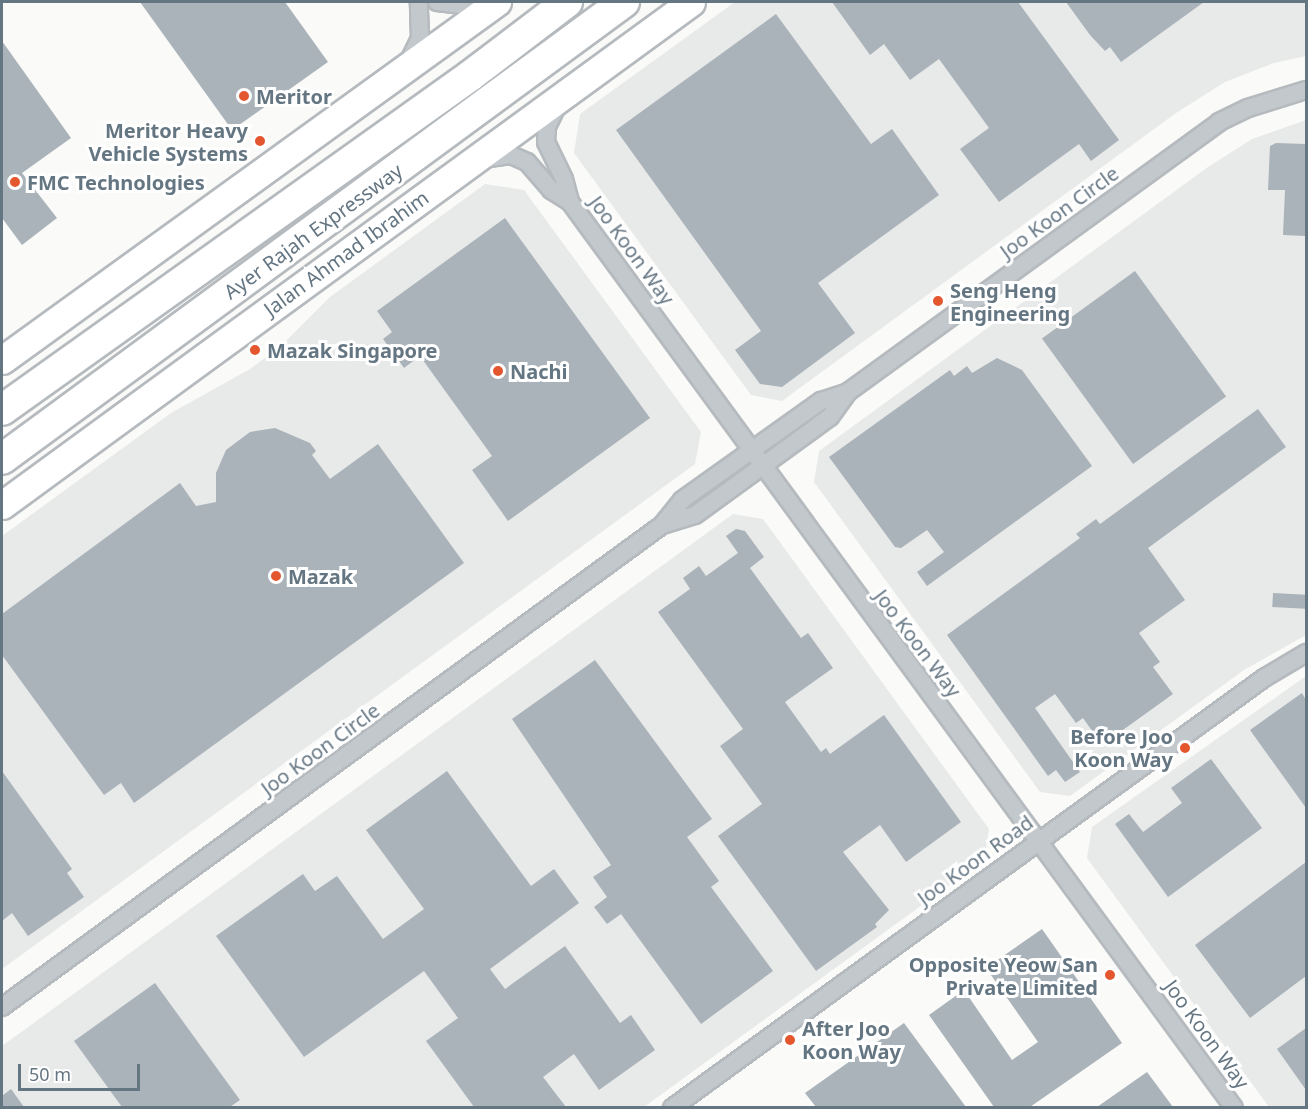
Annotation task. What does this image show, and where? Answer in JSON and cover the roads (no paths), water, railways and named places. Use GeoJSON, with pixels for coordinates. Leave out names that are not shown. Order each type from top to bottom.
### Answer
{"type":"FeatureCollection","features":[{"type":"Feature","properties":{"kind":"highway","name":"Ayer Rajah Expressway"},"geometry":{"type":"LineString","coordinates":[[2,410],[470,76],[567,2]]}},
{"type":"Feature","properties":{"kind":"highway","name":"Ayer Rajah Expressway"},"geometry":{"type":"LineString","coordinates":[[2,459],[624,2]]}},
{"type":"Feature","properties":{"kind":"main road"},"geometry":{"type":"LineString","coordinates":[[2,360],[497,2]]}},
{"type":"Feature","properties":{"kind":"main road","name":"Jalan Ahmad Ibrahim"},"geometry":{"type":"LineString","coordinates":[[2,505],[691,2]]}},
{"type":"Feature","properties":{"kind":"street"},"geometry":{"type":"LineString","coordinates":[[405,69],[420,38],[419,2]]}},
{"type":"Feature","properties":{"kind":"street"},"geometry":{"type":"LineString","coordinates":[[437,2],[476,7],[497,2]]}},
{"type":"Feature","properties":{"kind":"street","name":"Joo Koon Circle"},"geometry":{"type":"LineString","coordinates":[[2,1007],[662,525],[682,500],[751,450],[821,401],[848,392],[1219,122],[1248,108],[1306,90]]}},
{"type":"Feature","properties":{"kind":"street","name":"Joo Koon Way"},"geometry":{"type":"LineString","coordinates":[[562,96],[547,127],[546,142],[564,179],[570,202],[1234,1107]]}},
{"type":"Feature","properties":{"kind":"street","name":"Joo Koon Way"},"geometry":{"type":"LineString","coordinates":[[469,163],[512,155],[527,162],[551,190],[570,202]]}},
{"type":"Feature","properties":{"kind":"street","name":"Joo Koon Circle"},"geometry":{"type":"LineString","coordinates":[[662,525],[695,515],[830,417],[848,392]]}},
{"type":"Feature","properties":{"kind":"street","name":"Joo Koon Road"},"geometry":{"type":"LineString","coordinates":[[672,1107],[1264,678],[1306,652]]}},
{"type":"Feature","properties":{"kind":"place","name":"Meritor"},"geometry":{"type":"Point","coordinates":[244,96]}},
{"type":"Feature","properties":{"kind":"place","name":"Meritor Heavy Vehicle Systems"},"geometry":{"type":"Point","coordinates":[260,141]}},
{"type":"Feature","properties":{"kind":"place","name":"FMC Technologies"},"geometry":{"type":"Point","coordinates":[15,182]}},
{"type":"Feature","properties":{"kind":"place","name":"Seng Heng Engineering"},"geometry":{"type":"Point","coordinates":[938,301]}},
{"type":"Feature","properties":{"kind":"place","name":"Mazak Singapore"},"geometry":{"type":"Point","coordinates":[255,350]}},
{"type":"Feature","properties":{"kind":"place","name":"Nachi"},"geometry":{"type":"Point","coordinates":[498,371]}},
{"type":"Feature","properties":{"kind":"place","name":"Mazak"},"geometry":{"type":"Point","coordinates":[276,576]}},
{"type":"Feature","properties":{"kind":"place","name":"Before Joo Koon Way"},"geometry":{"type":"Point","coordinates":[1185,748]}},
{"type":"Feature","properties":{"kind":"place","name":"Opposite Yeow San Private Limited"},"geometry":{"type":"Point","coordinates":[1110,975]}},
{"type":"Feature","properties":{"kind":"place","name":"After Joo Koon Way"},"geometry":{"type":"Point","coordinates":[790,1040]}}]}
